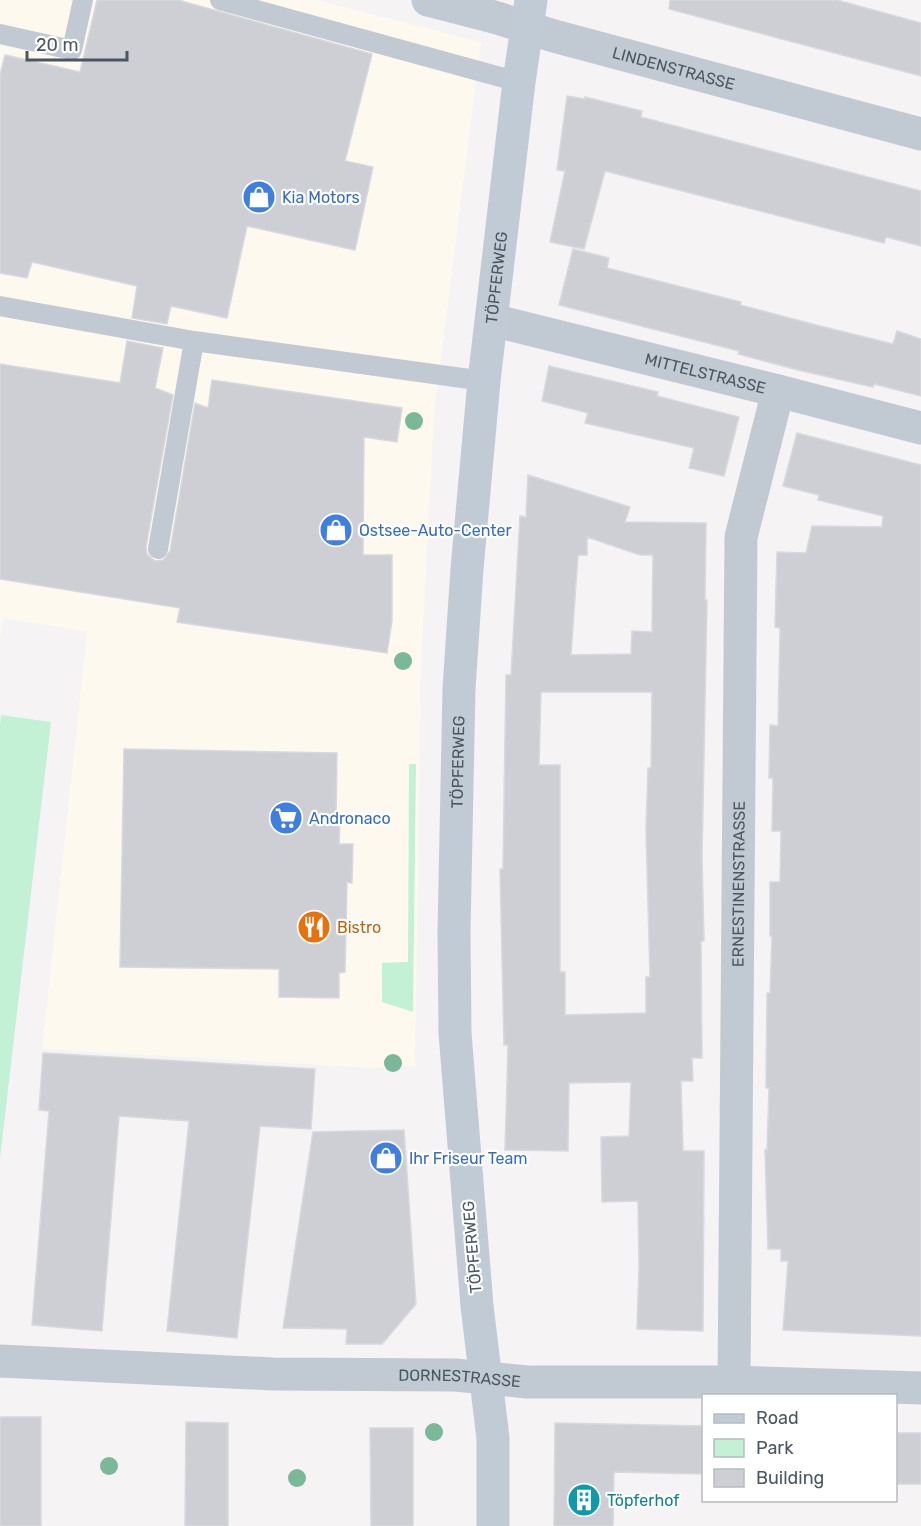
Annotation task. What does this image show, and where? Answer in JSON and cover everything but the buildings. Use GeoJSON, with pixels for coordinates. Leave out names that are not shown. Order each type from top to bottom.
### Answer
{"type":"FeatureCollection","features":[{"type":"Feature","properties":{"kind":"main road","name":"TÖPFERWEG"},"geometry":{"type":"LineString","coordinates":[[493,1526],[494,1438],[477,1306],[457,1074],[454,932],[459,688],[484,381],[529,14]]}},
{"type":"Feature","properties":{"kind":"street","name":"LINDENSTRASSE"},"geometry":{"type":"LineString","coordinates":[[428,0],[494,16],[529,14],[554,36],[921,134]]}},
{"type":"Feature","properties":{"kind":"street","name":"MITTELSTRASSE"},"geometry":{"type":"LineString","coordinates":[[492,320],[778,390],[921,428]]}},
{"type":"Feature","properties":{"kind":"street","name":"ERNESTINENSTRASSE"},"geometry":{"type":"LineString","coordinates":[[734,1382],[741,537],[778,390]]}},
{"type":"Feature","properties":{"kind":"street","name":"DORNESTRASSE"},"geometry":{"type":"LineString","coordinates":[[0,1361],[273,1374],[455,1375],[528,1382],[734,1382],[921,1388]]}},
{"type":"Feature","properties":{"kind":"lane"},"geometry":{"type":"LineString","coordinates":[[0,34],[72,50],[83,0]]}},
{"type":"Feature","properties":{"kind":"lane"},"geometry":{"type":"LineString","coordinates":[[220,0],[519,82]]}},
{"type":"Feature","properties":{"kind":"lane"},"geometry":{"type":"LineString","coordinates":[[0,306],[194,341],[484,381]]}},
{"type":"Feature","properties":{"kind":"lane"},"geometry":{"type":"LineString","coordinates":[[158,549],[194,341]]}},
{"type":"Feature","properties":{"kind":"shaded area"},"geometry":{"type":"Polygon","coordinates":[[[0,0],[317,0],[481,42],[434,414],[421,670],[415,1066],[374,1068],[42,1049],[87,632],[4,618],[0,637],[0,0]]]}},
{"type":"Feature","properties":{"kind":"green space"},"geometry":{"type":"Polygon","coordinates":[[[1,715],[51,722],[0,1158],[0,726],[1,715]]]}},
{"type":"Feature","properties":{"kind":"green space"},"geometry":{"type":"Polygon","coordinates":[[[409,764],[416,764],[413,1012],[382,1002],[382,963],[408,962],[409,764]]]}},
{"type":"Feature","properties":{"kind":"place","name":"Kia Motors"},"geometry":{"type":"Point","coordinates":[259,197]}},
{"type":"Feature","properties":{"kind":"place","name":"Ostsee-Auto-Center"},"geometry":{"type":"Point","coordinates":[336,530]}},
{"type":"Feature","properties":{"kind":"place","name":"Andronaco"},"geometry":{"type":"Point","coordinates":[286,818]}},
{"type":"Feature","properties":{"kind":"place","name":"Bistro"},"geometry":{"type":"Point","coordinates":[314,927]}},
{"type":"Feature","properties":{"kind":"place","name":"Ihr Friseur Team"},"geometry":{"type":"Point","coordinates":[386,1158]}},
{"type":"Feature","properties":{"kind":"place","name":"Töpferhof"},"geometry":{"type":"Point","coordinates":[584,1500]}}]}
